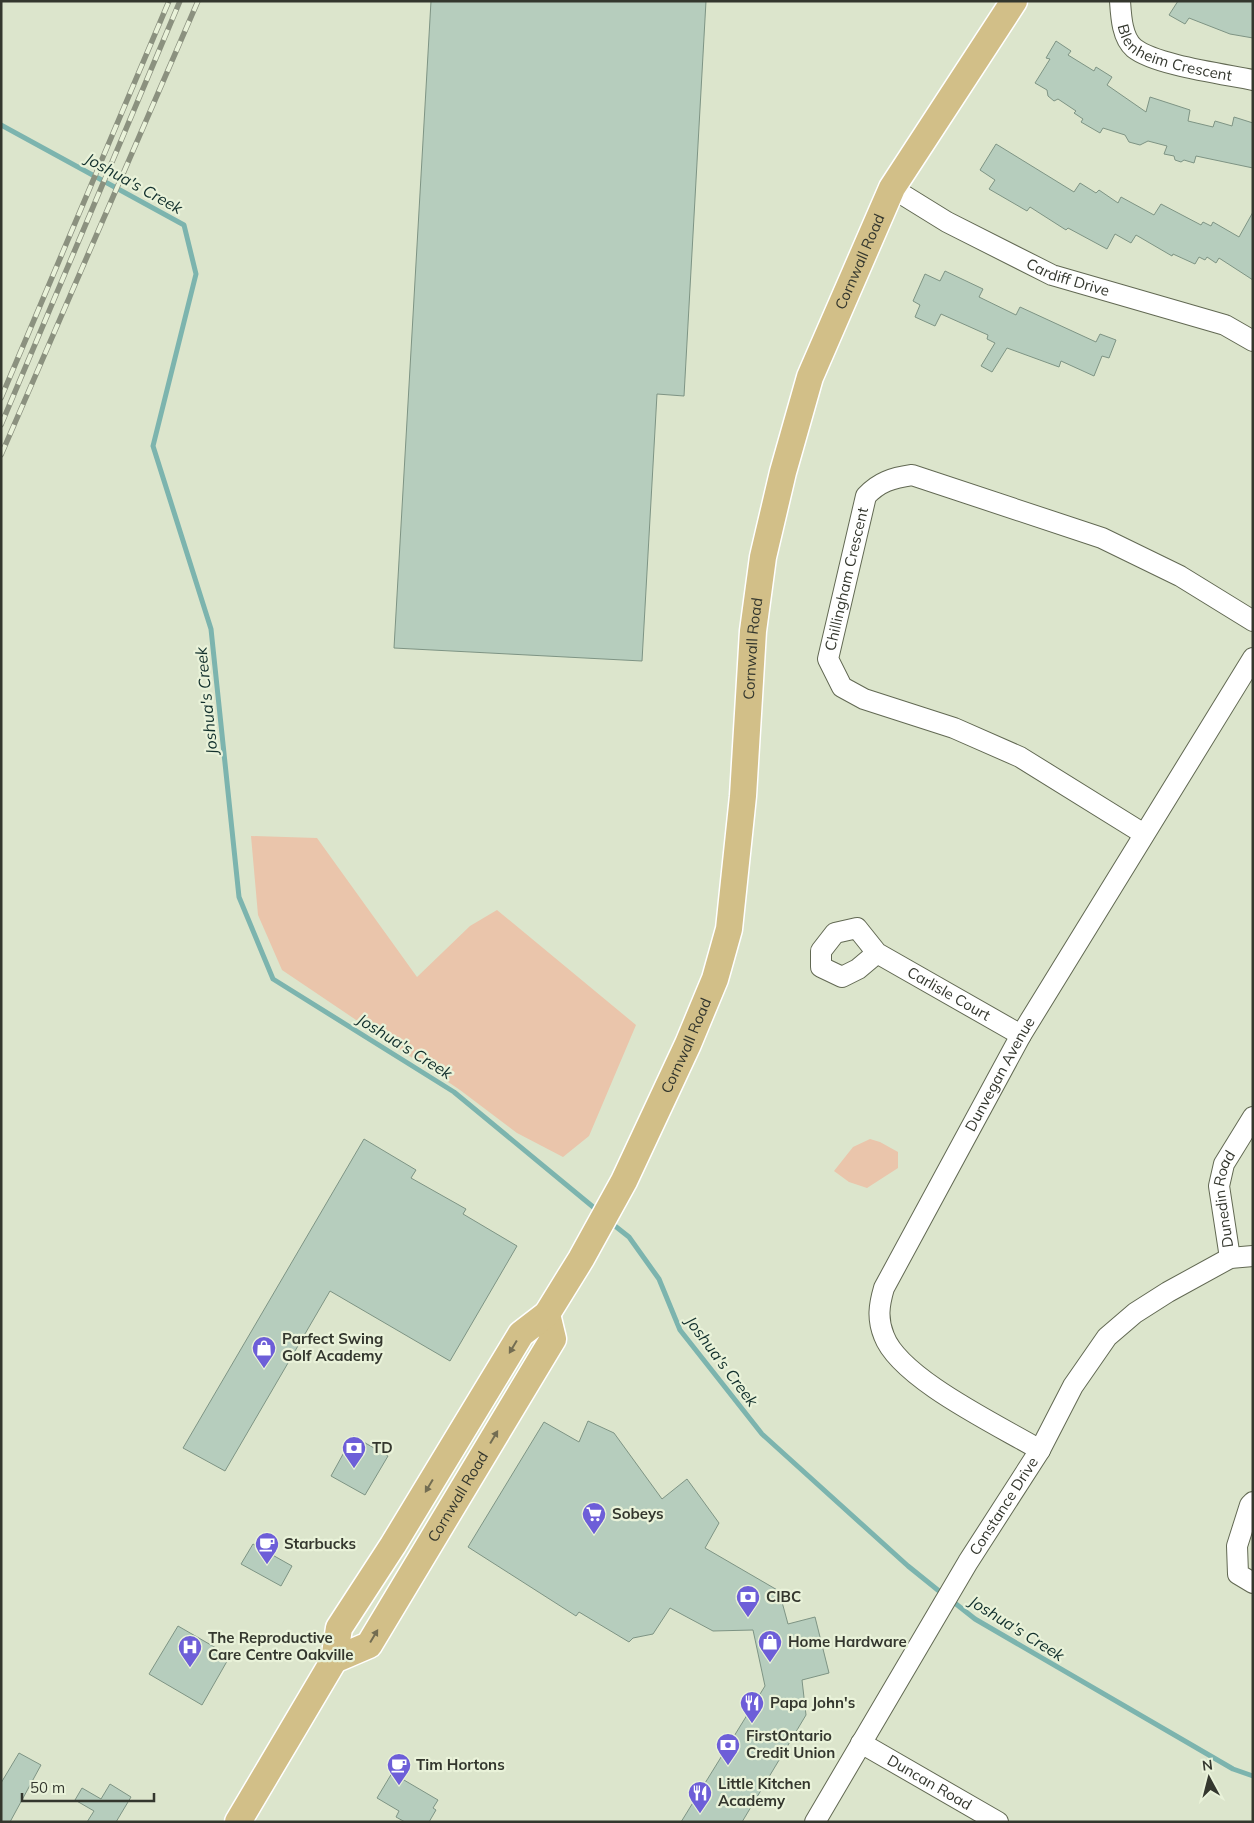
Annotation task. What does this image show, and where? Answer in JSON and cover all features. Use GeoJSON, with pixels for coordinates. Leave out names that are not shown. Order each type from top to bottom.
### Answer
{"type":"FeatureCollection","features":[{"type":"Feature","properties":{"kind":"main road","name":"Cornwall Road"},"geometry":{"type":"LineString","coordinates":[[238,1822],[334,1660],[339,1628],[393,1544],[521,1334],[547,1314],[581,1259],[624,1181],[688,1044],[715,978],[729,929],[743,796],[753,631],[764,557],[783,472],[810,377],[892,188],[1014,1]]}},
{"type":"Feature","properties":{"kind":"street","name":"Blenheim Crescent"},"geometry":{"type":"LineString","coordinates":[[1120,1],[1122,26],[1134,48],[1158,59],[1253,80]]}},
{"type":"Feature","properties":{"kind":"street","name":"Cardiff Drive"},"geometry":{"type":"LineString","coordinates":[[892,188],[947,222],[1052,275],[1225,325],[1253,341]]}},
{"type":"Feature","properties":{"kind":"street","name":"Chillingham Crescent"},"geometry":{"type":"LineString","coordinates":[[1144,834],[1020,757],[954,728],[864,699],[842,687],[828,659],[866,496],[874,486],[885,480],[912,474],[1102,538],[1180,576],[1253,621]]}},
{"type":"Feature","properties":{"kind":"street","name":"Dunvegan Avenue"},"geometry":{"type":"LineString","coordinates":[[1040,1450],[933,1388],[911,1372],[884,1339],[880,1323],[879,1304],[884,1288],[1021,1035],[1253,658]]}},
{"type":"Feature","properties":{"kind":"street","name":"Carlisle Court"},"geometry":{"type":"LineString","coordinates":[[877,953],[1021,1035]]}},
{"type":"Feature","properties":{"kind":"street","name":"Dunedin Road"},"geometry":{"type":"LineString","coordinates":[[1230,1258],[1219,1186],[1224,1164],[1253,1117]]}},
{"type":"Feature","properties":{"kind":"street","name":"Constance Drive"},"geometry":{"type":"LineString","coordinates":[[815,1822],[968,1562],[1040,1450],[1073,1386],[1107,1337],[1135,1313],[1168,1292],[1230,1258],[1253,1256]]}},
{"type":"Feature","properties":{"kind":"street"},"geometry":{"type":"LineString","coordinates":[[1253,1502],[1250,1505],[1237,1546],[1238,1574],[1253,1582]]}},
{"type":"Feature","properties":{"kind":"street","name":"Duncan Road"},"geometry":{"type":"LineString","coordinates":[[862,1743],[998,1822]]}},
{"type":"Feature","properties":{"kind":"shaded area"},"geometry":{"type":"Polygon","coordinates":[[[251,836],[317,838],[417,977],[470,926],[497,910],[636,1025],[589,1136],[563,1157],[517,1133],[460,1090],[282,970],[258,915],[251,836]]]}},
{"type":"Feature","properties":{"kind":"shaded area"},"geometry":{"type":"Polygon","coordinates":[[[870,1139],[898,1152],[898,1168],[867,1188],[849,1182],[834,1171],[853,1147],[870,1139]]]}},
{"type":"Feature","properties":{"kind":"building"},"geometry":{"type":"Polygon","coordinates":[[[431,1],[706,1],[684,396],[657,394],[642,661],[394,648],[431,1]]]}},
{"type":"Feature","properties":{"kind":"building"},"geometry":{"type":"Polygon","coordinates":[[[1178,1],[1253,1],[1253,38],[1230,34],[1189,18],[1185,24],[1169,15],[1178,1]]]}},
{"type":"Feature","properties":{"kind":"building"},"geometry":{"type":"Polygon","coordinates":[[[1056,41],[1071,51],[1068,55],[1094,71],[1096,67],[1112,77],[1107,85],[1146,112],[1150,97],[1190,110],[1188,121],[1213,127],[1215,121],[1232,126],[1234,117],[1253,123],[1253,168],[1196,156],[1194,163],[1184,160],[1181,162],[1175,160],[1174,156],[1164,154],[1167,146],[1148,141],[1140,145],[1129,142],[1125,135],[1103,128],[1100,133],[1081,122],[1083,119],[1074,113],[1076,111],[1058,99],[1054,101],[1048,96],[1047,90],[1035,83],[1050,59],[1046,58],[1056,41]]]}},
{"type":"Feature","properties":{"kind":"building"},"geometry":{"type":"Polygon","coordinates":[[[996,144],[1074,192],[1080,183],[1096,193],[1099,190],[1118,203],[1121,197],[1154,215],[1161,204],[1201,225],[1203,222],[1211,226],[1213,222],[1239,237],[1253,212],[1253,280],[1219,258],[1216,263],[1207,257],[1205,260],[1199,257],[1195,264],[1173,254],[1172,256],[1136,235],[1131,243],[1115,234],[1107,249],[1068,228],[1066,230],[1030,207],[1027,211],[989,189],[995,180],[980,170],[996,144]]]}},
{"type":"Feature","properties":{"kind":"building"},"geometry":{"type":"Polygon","coordinates":[[[945,271],[983,289],[979,297],[1016,315],[1020,307],[1096,342],[1100,334],[1116,340],[1109,358],[1102,356],[1094,376],[1061,361],[1059,367],[1007,348],[992,372],[981,366],[995,343],[987,339],[988,335],[941,314],[935,326],[915,317],[920,305],[913,301],[925,274],[940,281],[945,271]]]}},
{"type":"Feature","properties":{"kind":"building"},"geometry":{"type":"Polygon","coordinates":[[[364,1139],[416,1170],[411,1178],[466,1209],[463,1214],[517,1246],[450,1361],[330,1291],[225,1471],[183,1448],[364,1139]]]}},
{"type":"Feature","properties":{"kind":"building","name":"Sobeys"},"geometry":{"type":"Polygon","coordinates":[[[588,1421],[614,1433],[662,1499],[687,1479],[719,1523],[705,1548],[779,1591],[788,1624],[815,1617],[829,1673],[802,1680],[806,1715],[742,1822],[681,1822],[765,1686],[753,1630],[713,1631],[670,1608],[653,1634],[633,1638],[629,1642],[579,1612],[576,1616],[468,1547],[544,1422],[579,1442],[588,1421]]]}},
{"type":"Feature","properties":{"kind":"building","name":"TD"},"geometry":{"type":"Polygon","coordinates":[[[353,1436],[388,1456],[365,1495],[331,1476],[353,1436]]]}},
{"type":"Feature","properties":{"kind":"building","name":"Starbucks"},"geometry":{"type":"Polygon","coordinates":[[[253,1544],[292,1566],[281,1586],[241,1564],[253,1544]]]}},
{"type":"Feature","properties":{"kind":"building"},"geometry":{"type":"Polygon","coordinates":[[[178,1626],[230,1656],[202,1705],[149,1674],[178,1626]]]}},
{"type":"Feature","properties":{"kind":"building"},"geometry":{"type":"Polygon","coordinates":[[[19,1753],[41,1765],[10,1822],[1,1822],[1,1783],[19,1753]]]}},
{"type":"Feature","properties":{"kind":"building","name":"Tim Hortons"},"geometry":{"type":"Polygon","coordinates":[[[392,1773],[438,1800],[433,1808],[436,1810],[429,1822],[405,1822],[396,1817],[399,1811],[377,1798],[392,1773]]]}},
{"type":"Feature","properties":{"kind":"building"},"geometry":{"type":"Polygon","coordinates":[[[110,1784],[131,1797],[116,1822],[87,1822],[94,1811],[75,1800],[82,1788],[101,1799],[110,1784]]]}},
{"type":"Feature","properties":{"kind":"waterway","name":"Joshua's Creek"},"geometry":{"type":"LineString","coordinates":[[1,125],[184,225],[196,274],[153,446],[211,629],[239,897],[273,979],[454,1092],[598,1211]]}},
{"type":"Feature","properties":{"kind":"waterway","name":"Joshua's Creek"},"geometry":{"type":"LineString","coordinates":[[610,1222],[629,1237],[659,1279],[680,1330],[762,1434],[908,1566],[944,1595]]}},
{"type":"Feature","properties":{"kind":"waterway","name":"Joshua's Creek"},"geometry":{"type":"LineString","coordinates":[[951,1600],[975,1619],[1233,1769],[1253,1776]]}},
{"type":"Feature","properties":{"kind":"railway"},"geometry":{"type":"LineString","coordinates":[[1,398],[169,1]]}},
{"type":"Feature","properties":{"kind":"railway"},"geometry":{"type":"LineString","coordinates":[[1,425],[180,1]]}},
{"type":"Feature","properties":{"kind":"railway"},"geometry":{"type":"LineString","coordinates":[[1,455],[198,1]]}},
{"type":"Feature","properties":{"kind":"place","name":"Parfect Swing Golf Academy"},"geometry":{"type":"Point","coordinates":[264,1369]}},
{"type":"Feature","properties":{"kind":"place","name":"TD"},"geometry":{"type":"Point","coordinates":[354,1469]}},
{"type":"Feature","properties":{"kind":"place","name":"Sobeys"},"geometry":{"type":"Point","coordinates":[594,1535]}},
{"type":"Feature","properties":{"kind":"place","name":"Starbucks"},"geometry":{"type":"Point","coordinates":[267,1565]}},
{"type":"Feature","properties":{"kind":"place","name":"CIBC"},"geometry":{"type":"Point","coordinates":[748,1618]}},
{"type":"Feature","properties":{"kind":"place","name":"Home Hardware"},"geometry":{"type":"Point","coordinates":[770,1663]}},
{"type":"Feature","properties":{"kind":"place","name":"The Reproductive Care Centre Oakville"},"geometry":{"type":"Point","coordinates":[190,1668]}},
{"type":"Feature","properties":{"kind":"place","name":"Papa John's"},"geometry":{"type":"Point","coordinates":[752,1724]}},
{"type":"Feature","properties":{"kind":"place","name":"FirstOntario Credit Union"},"geometry":{"type":"Point","coordinates":[728,1766]}},
{"type":"Feature","properties":{"kind":"place","name":"Tim Hortons"},"geometry":{"type":"Point","coordinates":[399,1786]}},
{"type":"Feature","properties":{"kind":"place","name":"Little Kitchen Academy"},"geometry":{"type":"Point","coordinates":[700,1814]}}]}
